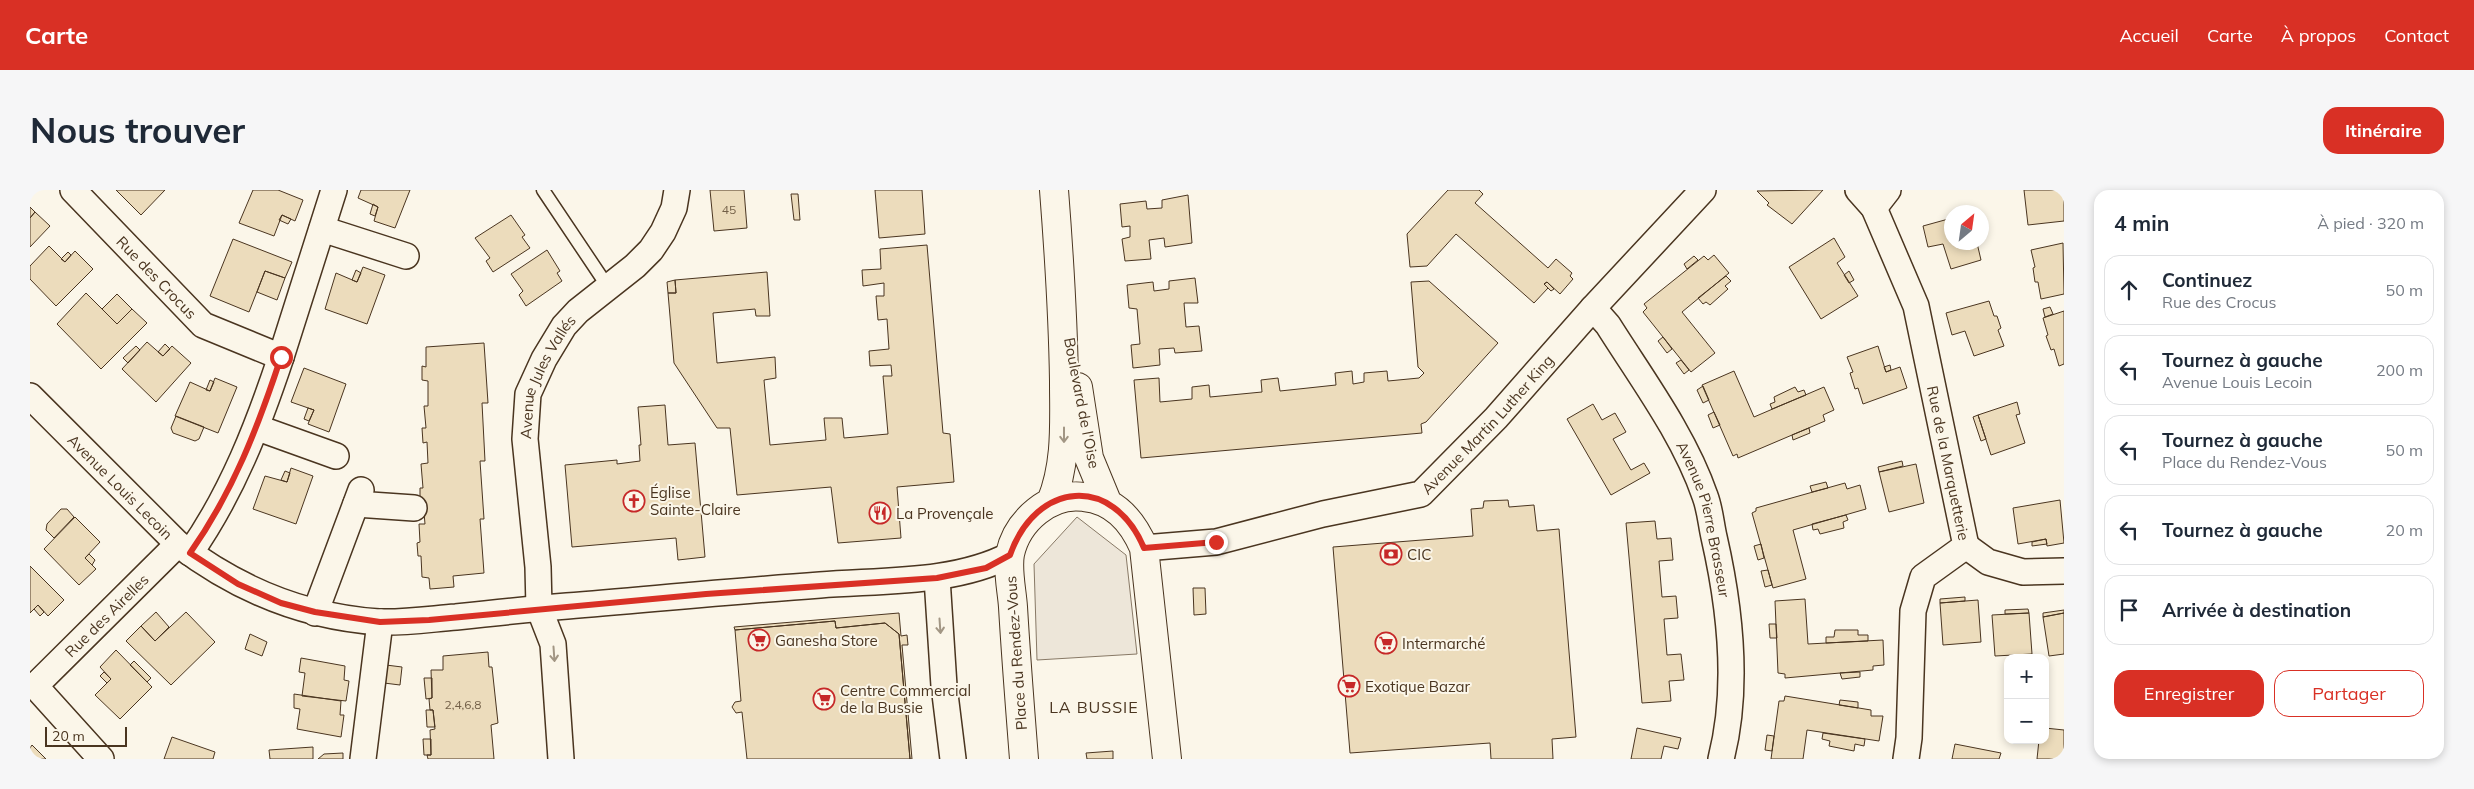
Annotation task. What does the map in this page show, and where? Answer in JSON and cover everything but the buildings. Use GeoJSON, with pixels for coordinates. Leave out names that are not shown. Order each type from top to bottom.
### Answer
{"type":"FeatureCollection","features":[{"type":"Feature","properties":{"kind":"main road","name":"Boulevard de l'Oise"},"geometry":{"type":"LineString","coordinates":[[1051,502],[1062,471],[1064,443],[1063,299],[1054,190]]}},
{"type":"Feature","properties":{"kind":"main road","name":"Boulevard de l'Oise"},"geometry":{"type":"LineString","coordinates":[[1063,299],[1089,458],[1108,504]]}},
{"type":"Feature","properties":{"kind":"main road","name":"Place du Rendez-Vous"},"geometry":{"type":"LineString","coordinates":[[1024,759],[1017,680],[1010,555],[1018,534],[1027,522],[1051,502],[1081,496],[1108,504],[1131,523],[1144,548],[1167,759]]}},
{"type":"Feature","properties":{"kind":"street","name":"Rue des Crocus"},"geometry":{"type":"LineString","coordinates":[[73,190],[203,324],[281,357]]}},
{"type":"Feature","properties":{"kind":"street"},"geometry":{"type":"LineString","coordinates":[[184,548],[224,497],[258,428],[334,190]]}},
{"type":"Feature","properties":{"kind":"street","name":"Avenue Jules Vallés"},"geometry":{"type":"LineString","coordinates":[[561,759],[553,644],[539,608],[538,567],[525,440],[528,394],[544,359],[564,326],[578,311],[635,266],[651,250],[663,232],[674,208],[677,190]]}},
{"type":"Feature","properties":{"kind":"street","name":"Avenue Martin Luther King"},"geometry":{"type":"LineString","coordinates":[[1144,548],[1216,542],[1323,514],[1421,494],[1496,418],[1703,190]]}},
{"type":"Feature","properties":{"kind":"street","name":"Rue de la Marquetterie"},"geometry":{"type":"LineString","coordinates":[[1874,196],[1916,306],[1966,546],[1923,577],[1913,611],[1910,738],[1906,759]]}},
{"type":"Feature","properties":{"kind":"street"},"geometry":{"type":"LineString","coordinates":[[322,229],[406,256]]}},
{"type":"Feature","properties":{"kind":"street","name":"Avenue Pierre Brasseur"},"geometry":{"type":"LineString","coordinates":[[1594,308],[1608,324],[1680,441],[1706,496],[1725,585],[1731,664],[1726,741],[1722,759]]}},
{"type":"Feature","properties":{"kind":"street","name":"Avenue Louis Lecoin"},"geometry":{"type":"LineString","coordinates":[[30,396],[184,548],[238,584],[281,603],[315,612],[380,622],[429,620],[539,608],[937,578],[986,568],[1010,555]]}},
{"type":"Feature","properties":{"kind":"street"},"geometry":{"type":"LineString","coordinates":[[258,428],[336,456]]}},
{"type":"Feature","properties":{"kind":"street"},"geometry":{"type":"LineString","coordinates":[[315,612],[358,497],[414,508]]}},
{"type":"Feature","properties":{"kind":"street"},"geometry":{"type":"LineString","coordinates":[[1966,546],[1988,562],[2023,572],[2064,571]]}},
{"type":"Feature","properties":{"kind":"street","name":"Rue des Airelles"},"geometry":{"type":"LineString","coordinates":[[101,759],[32,683],[184,548]]}},
{"type":"Feature","properties":{"kind":"street"},"geometry":{"type":"LineString","coordinates":[[937,578],[944,686],[953,759]]}},
{"type":"Feature","properties":{"kind":"street"},"geometry":{"type":"LineString","coordinates":[[363,759],[380,622]]}},
{"type":"Feature","properties":{"kind":"lane"},"geometry":{"type":"LineString","coordinates":[[542,190],[608,287]]}},
{"type":"Feature","properties":{"kind":"shaded area"},"geometry":{"type":"Polygon","coordinates":[[[1077,517],[1126,555],[1137,654],[1037,660],[1034,564],[1077,517]]]}},
{"type":"Feature","properties":{"kind":"place","name":"Église Sainte-Claire"},"geometry":{"type":"Point","coordinates":[634,501]}},
{"type":"Feature","properties":{"kind":"place","name":"La Provençale"},"geometry":{"type":"Point","coordinates":[880,513]}},
{"type":"Feature","properties":{"kind":"place","name":"CIC"},"geometry":{"type":"Point","coordinates":[1391,554]}},
{"type":"Feature","properties":{"kind":"place","name":"Ganesha Store"},"geometry":{"type":"Point","coordinates":[759,640]}},
{"type":"Feature","properties":{"kind":"place","name":"Intermarché"},"geometry":{"type":"Point","coordinates":[1386,643]}},
{"type":"Feature","properties":{"kind":"place","name":"Exotique Bazar"},"geometry":{"type":"Point","coordinates":[1349,686]}},
{"type":"Feature","properties":{"kind":"place","name":"Centre Commercial de la Bussie"},"geometry":{"type":"Point","coordinates":[824,699]}},
{"type":"Feature","properties":{"kind":"district","name":"LA BUSSIE"},"geometry":{"type":"Point","coordinates":[1094,707]}},
{"type":"Feature","properties":{"kind":"route"},"geometry":{"type":"LineString","coordinates":[[281,357],[258,428],[209,525],[190,553],[238,584],[281,603],[315,612],[380,622],[429,620],[539,608],[706,594],[899,579],[937,578],[986,568],[1010,555],[1018,534],[1041,508],[1051,502],[1064,498],[1081,496],[1099,500],[1120,512],[1137,531],[1144,548],[1216,542]]}}]}
